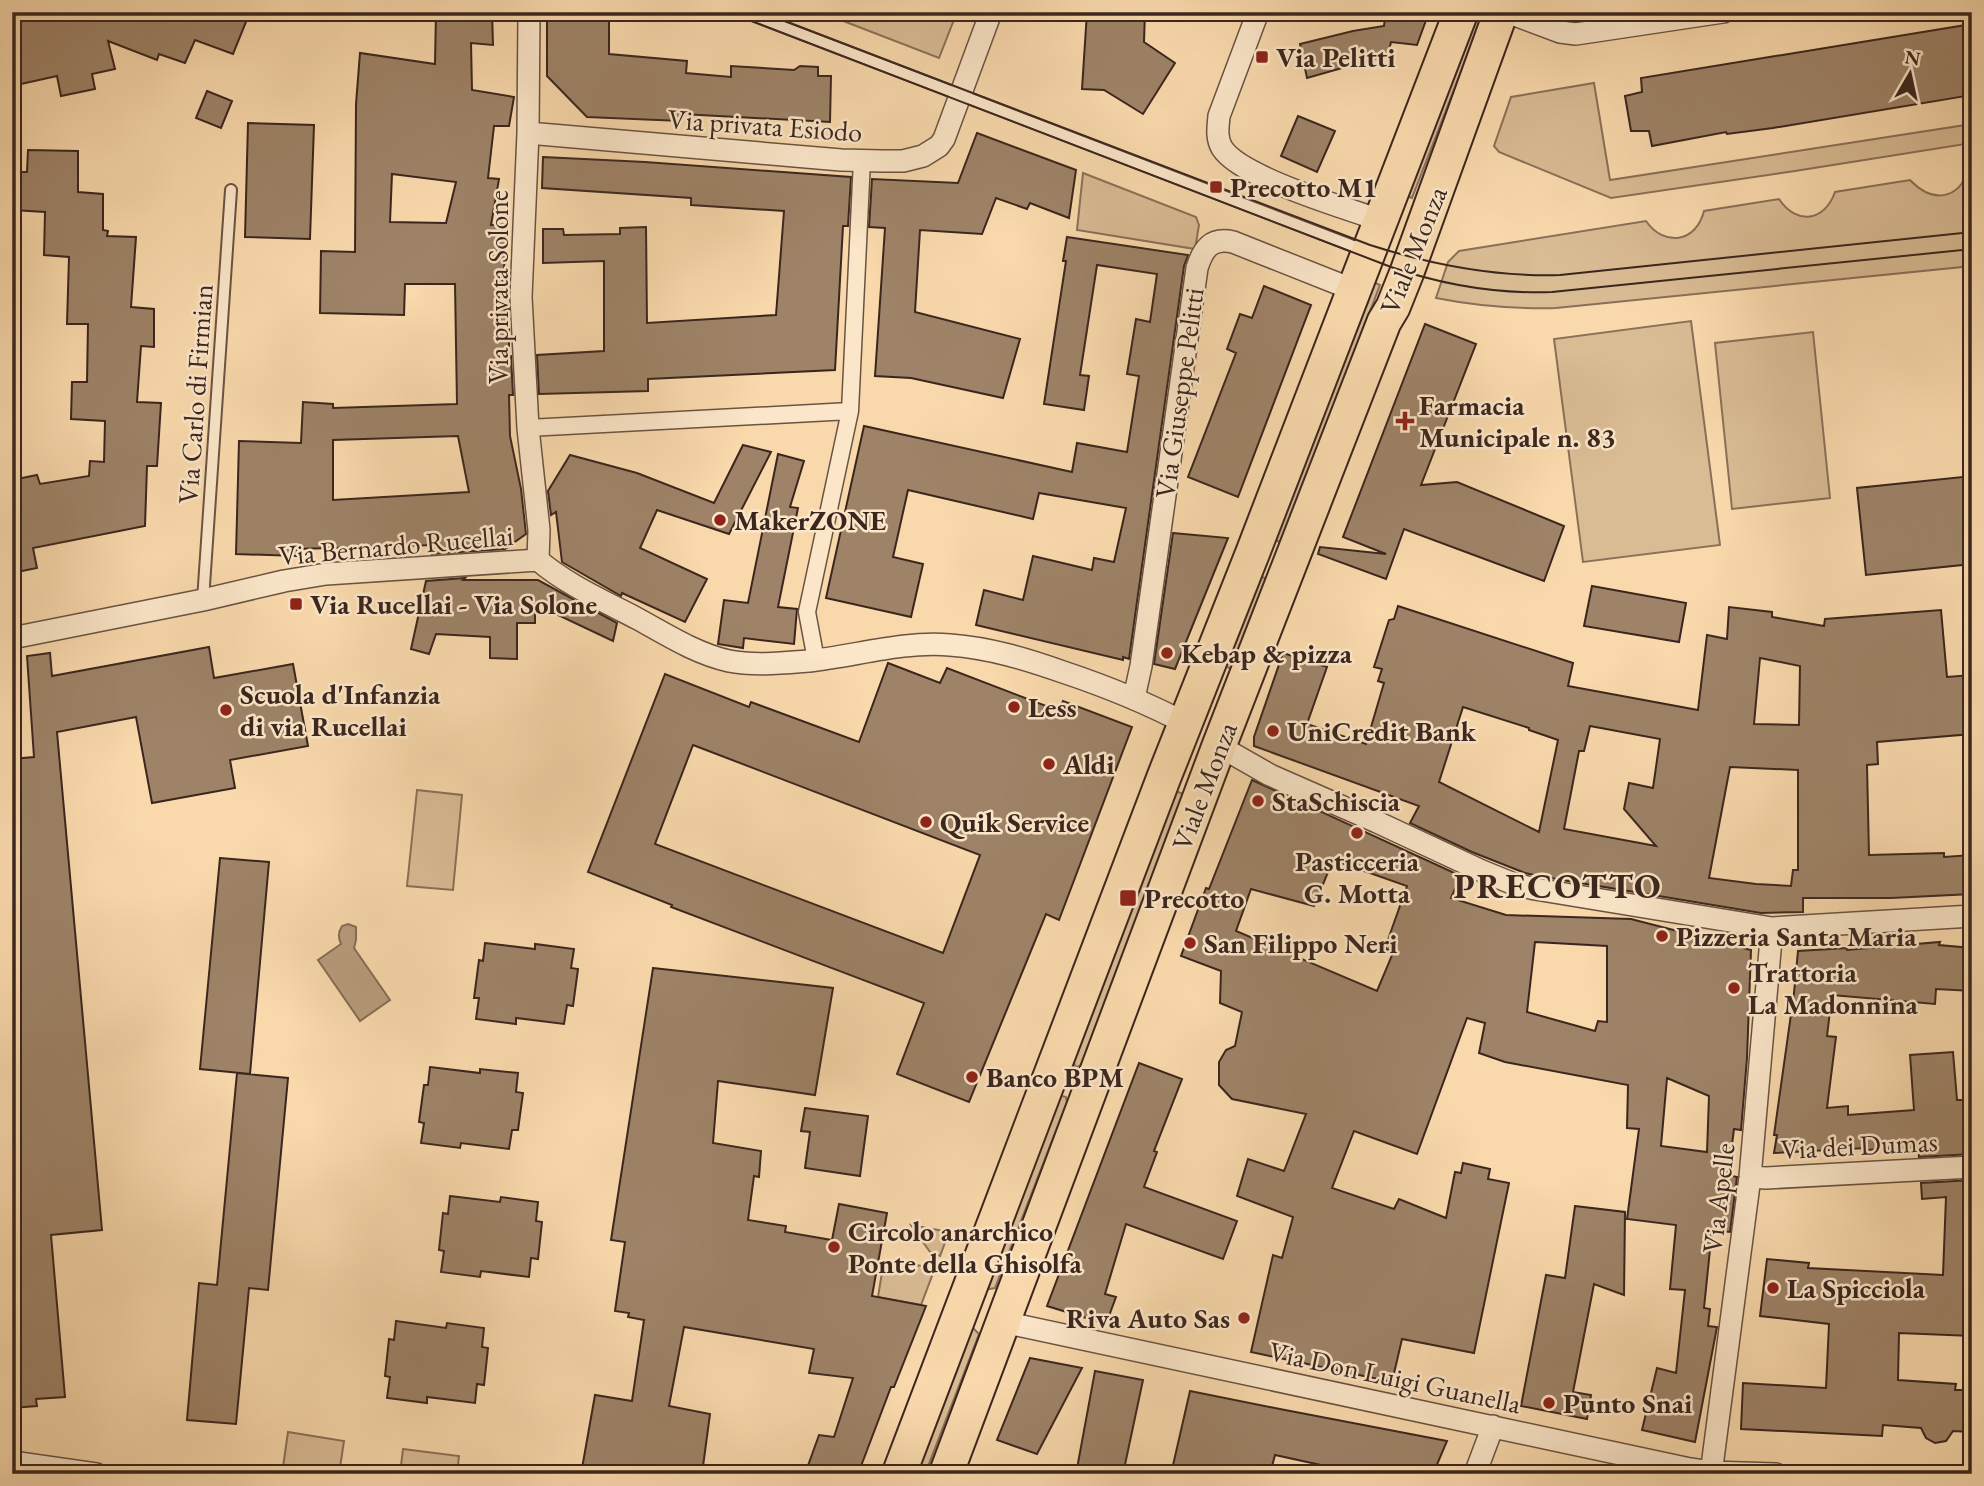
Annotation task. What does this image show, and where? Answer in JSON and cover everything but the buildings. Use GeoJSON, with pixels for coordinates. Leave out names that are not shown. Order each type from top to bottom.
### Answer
{"type":"FeatureCollection","features":[{"type":"Feature","properties":{"kind":"main road","name":"Viale Monza"},"geometry":{"type":"LineString","coordinates":[[946,1474],[1219,747],[1272,558],[1354,290],[1461,12]]}},
{"type":"Feature","properties":{"kind":"main road","name":"Viale Monza"},"geometry":{"type":"LineString","coordinates":[[899,1474],[1185,723],[1272,558],[1393,307],[1501,12]]}},
{"type":"Feature","properties":{"kind":"main road"},"geometry":{"type":"LineString","coordinates":[[1380,220],[1420,236]]}},
{"type":"Feature","properties":{"kind":"main road"},"geometry":{"type":"LineString","coordinates":[[1185,723],[1219,747]]}},
{"type":"Feature","properties":{"kind":"main road"},"geometry":{"type":"LineString","coordinates":[[963,1306],[1003,1321]]}},
{"type":"Feature","properties":{"kind":"street","name":"Via privata Solone"},"geometry":{"type":"LineString","coordinates":[[529,12],[528,134],[521,297],[528,428],[539,530],[538,560]]}},
{"type":"Feature","properties":{"kind":"street","name":"Via privata Esiodo"},"geometry":{"type":"LineString","coordinates":[[528,134],[862,160],[903,161],[923,156],[939,146],[944,139],[991,12]]}},
{"type":"Feature","properties":{"kind":"street"},"geometry":{"type":"LineString","coordinates":[[1258,12],[1219,116],[1217,134],[1223,150],[1239,164],[1267,179],[1380,220]]}},
{"type":"Feature","properties":{"kind":"street"},"geometry":{"type":"LineString","coordinates":[[1507,12],[1560,32],[1576,34],[1723,12]]}},
{"type":"Feature","properties":{"kind":"street"},"geometry":{"type":"LineString","coordinates":[[816,660],[807,612],[850,411],[862,160]]}},
{"type":"Feature","properties":{"kind":"street","name":"Via Giuseppe Pelitti"},"geometry":{"type":"LineString","coordinates":[[1134,698],[1141,666],[1195,275],[1200,257],[1205,248],[1217,241],[1233,242],[1354,290]]}},
{"type":"Feature","properties":{"kind":"street"},"geometry":{"type":"LineString","coordinates":[[528,428],[850,411]]}},
{"type":"Feature","properties":{"kind":"street","name":"Via Bernardo Rucellai"},"geometry":{"type":"LineString","coordinates":[[12,638],[326,574],[538,560],[577,587],[710,655],[736,662],[816,660],[914,645],[963,646],[1024,658],[1134,698],[1185,723]]}},
{"type":"Feature","properties":{"kind":"street"},"geometry":{"type":"LineString","coordinates":[[1219,747],[1270,775],[1482,871],[1514,884],[1559,895],[1772,928],[1972,916]]}},
{"type":"Feature","properties":{"kind":"street","name":"Via Apelle"},"geometry":{"type":"LineString","coordinates":[[1711,1473],[1750,1177],[1772,928]]}},
{"type":"Feature","properties":{"kind":"street","name":"Via dei Dumas"},"geometry":{"type":"LineString","coordinates":[[1750,1177],[1972,1167]]}},
{"type":"Feature","properties":{"kind":"street","name":"Via Don Luigi Guanella"},"geometry":{"type":"LineString","coordinates":[[1003,1321],[1711,1473],[1776,1474]]}},
{"type":"Feature","properties":{"kind":"street"},"geometry":{"type":"LineString","coordinates":[[1475,1474],[1493,1426]]}},
{"type":"Feature","properties":{"kind":"street"},"geometry":{"type":"LineString","coordinates":[[22,1467],[96,1474]]}},
{"type":"Feature","properties":{"kind":"lane"},"geometry":{"type":"LineString","coordinates":[[745,12],[1368,252]]}},
{"type":"Feature","properties":{"kind":"lane","name":"Via Carlo di Firmian"},"geometry":{"type":"LineString","coordinates":[[203,600],[231,190]]}},
{"type":"Feature","properties":{"kind":"lane"},"geometry":{"type":"LineString","coordinates":[[1052,1072],[1091,1087]]}},
{"type":"Feature","properties":{"kind":"shaded area"},"geometry":{"type":"Polygon","coordinates":[[[820,12],[957,12],[939,58],[820,12]]]}},
{"type":"Feature","properties":{"kind":"shaded area"},"geometry":{"type":"Polygon","coordinates":[[[1474,12],[1484,12],[1412,198],[1404,195],[1474,12]]]}},
{"type":"Feature","properties":{"kind":"shaded area"},"geometry":{"type":"Polygon","coordinates":[[[1594,83],[1610,180],[1972,124],[1972,143],[1611,198],[1499,152],[1494,146],[1511,97],[1594,83]]]}},
{"type":"Feature","properties":{"kind":"shaded area"},"geometry":{"type":"Polygon","coordinates":[[[1969,169],[1972,169],[1972,266],[1556,308],[1495,306],[1436,298],[1448,262],[1459,251],[1646,221],[1662,235],[1679,238],[1694,230],[1704,211],[1779,199],[1794,213],[1810,216],[1825,209],[1835,192],[1910,180],[1927,192],[1944,195],[1958,187],[1969,169]]]}},
{"type":"Feature","properties":{"kind":"shaded area"},"geometry":{"type":"Polygon","coordinates":[[[1083,173],[1196,217],[1199,225],[1195,249],[1077,230],[1083,173]]]}},
{"type":"Feature","properties":{"kind":"shaded area"},"geometry":{"type":"Polygon","coordinates":[[[1371,281],[1380,285],[1280,542],[1275,540],[1371,281]]]}},
{"type":"Feature","properties":{"kind":"shaded area"},"geometry":{"type":"Polygon","coordinates":[[[1691,321],[1720,545],[1583,562],[1554,339],[1691,321]]]}},
{"type":"Feature","properties":{"kind":"shaded area"},"geometry":{"type":"Polygon","coordinates":[[[1813,332],[1830,498],[1732,509],[1715,343],[1813,332]]]}},
{"type":"Feature","properties":{"kind":"shaded area"},"geometry":{"type":"Polygon","coordinates":[[[1261,577],[1266,578],[1266,582],[1232,669],[1224,666],[1261,577]]]}},
{"type":"Feature","properties":{"kind":"shaded area"},"geometry":{"type":"Polygon","coordinates":[[[417,790],[462,795],[453,890],[407,886],[417,790]]]}},
{"type":"Feature","properties":{"kind":"shaded area"},"geometry":{"type":"Polygon","coordinates":[[[1176,791],[1185,795],[1082,1064],[1075,1066],[1073,1060],[1176,791]]]}},
{"type":"Feature","properties":{"kind":"shaded area"},"geometry":{"type":"Polygon","coordinates":[[[348,924],[356,927],[354,948],[390,1000],[360,1021],[318,960],[341,944],[340,931],[342,926],[348,924]]]}},
{"type":"Feature","properties":{"kind":"shaded area"},"geometry":{"type":"Polygon","coordinates":[[[1066,1097],[1067,1102],[995,1288],[989,1289],[988,1285],[1058,1098],[1066,1097]]]}},
{"type":"Feature","properties":{"kind":"shaded area"},"geometry":{"type":"Polygon","coordinates":[[[911,1225],[949,1232],[940,1256],[930,1252],[911,1225]]]}},
{"type":"Feature","properties":{"kind":"shaded area"},"geometry":{"type":"Polygon","coordinates":[[[884,1260],[935,1268],[921,1305],[878,1297],[884,1260]]]}},
{"type":"Feature","properties":{"kind":"shaded area"},"geometry":{"type":"Polygon","coordinates":[[[973,1328],[979,1334],[925,1474],[914,1474],[969,1330],[973,1328]]]}},
{"type":"Feature","properties":{"kind":"shaded area"},"geometry":{"type":"Polygon","coordinates":[[[288,1432],[344,1441],[339,1474],[282,1474],[288,1432]]]}},
{"type":"Feature","properties":{"kind":"shaded area"},"geometry":{"type":"Polygon","coordinates":[[[403,1449],[459,1456],[457,1474],[400,1474],[403,1449]]]}},
{"type":"Feature","properties":{"kind":"tram line"},"geometry":{"type":"LineString","coordinates":[[728,12],[1391,267],[1450,283],[1490,290],[1552,292],[1972,249]]}},
{"type":"Feature","properties":{"kind":"tram line"},"geometry":{"type":"LineString","coordinates":[[761,12],[1370,245],[1464,268],[1512,274],[1560,275],[1972,232]]}},
{"type":"Feature","properties":{"kind":"place","name":"Via Pelitti"},"geometry":{"type":"Point","coordinates":[1262,57]}},
{"type":"Feature","properties":{"kind":"place","name":"Precotto M1"},"geometry":{"type":"Point","coordinates":[1216,187]}},
{"type":"Feature","properties":{"kind":"place","name":"Farmacia Municipale n. 83"},"geometry":{"type":"Point","coordinates":[1405,421]}},
{"type":"Feature","properties":{"kind":"place","name":"MakerZONE"},"geometry":{"type":"Point","coordinates":[720,520]}},
{"type":"Feature","properties":{"kind":"place","name":"Via Rucellai - Via Solone"},"geometry":{"type":"Point","coordinates":[296,604]}},
{"type":"Feature","properties":{"kind":"place","name":"Kebap & pizza"},"geometry":{"type":"Point","coordinates":[1167,653]}},
{"type":"Feature","properties":{"kind":"place","name":"Less"},"geometry":{"type":"Point","coordinates":[1014,707]}},
{"type":"Feature","properties":{"kind":"place","name":"Scuola d'Infanzia di via Rucellai"},"geometry":{"type":"Point","coordinates":[226,710]}},
{"type":"Feature","properties":{"kind":"place","name":"UniCredit Bank"},"geometry":{"type":"Point","coordinates":[1273,731]}},
{"type":"Feature","properties":{"kind":"place","name":"Aldi"},"geometry":{"type":"Point","coordinates":[1049,764]}},
{"type":"Feature","properties":{"kind":"place","name":"StaSchiscia"},"geometry":{"type":"Point","coordinates":[1258,801]}},
{"type":"Feature","properties":{"kind":"place","name":"Quik Service"},"geometry":{"type":"Point","coordinates":[926,822]}},
{"type":"Feature","properties":{"kind":"place","name":"Pasticceria G. Motta"},"geometry":{"type":"Point","coordinates":[1357,833]}},
{"type":"Feature","properties":{"kind":"place","name":"Precotto"},"geometry":{"type":"Point","coordinates":[1128,898]}},
{"type":"Feature","properties":{"kind":"place","name":"Pizzeria Santa Maria"},"geometry":{"type":"Point","coordinates":[1662,936]}},
{"type":"Feature","properties":{"kind":"place","name":"San Filippo Neri"},"geometry":{"type":"Point","coordinates":[1190,943]}},
{"type":"Feature","properties":{"kind":"place","name":"Trattoria La Madonnina"},"geometry":{"type":"Point","coordinates":[1734,988]}},
{"type":"Feature","properties":{"kind":"place","name":"Banco BPM"},"geometry":{"type":"Point","coordinates":[972,1077]}},
{"type":"Feature","properties":{"kind":"place","name":"Circolo anarchico Ponte della Ghisolfa"},"geometry":{"type":"Point","coordinates":[834,1247]}},
{"type":"Feature","properties":{"kind":"place","name":"La Spicciola"},"geometry":{"type":"Point","coordinates":[1773,1288]}},
{"type":"Feature","properties":{"kind":"place","name":"Riva Auto Sas"},"geometry":{"type":"Point","coordinates":[1244,1318]}},
{"type":"Feature","properties":{"kind":"place","name":"Punto Snai"},"geometry":{"type":"Point","coordinates":[1549,1403]}},
{"type":"Feature","properties":{"kind":"district","name":"PRECOTTO"},"geometry":{"type":"Point","coordinates":[1558,885]}}]}
